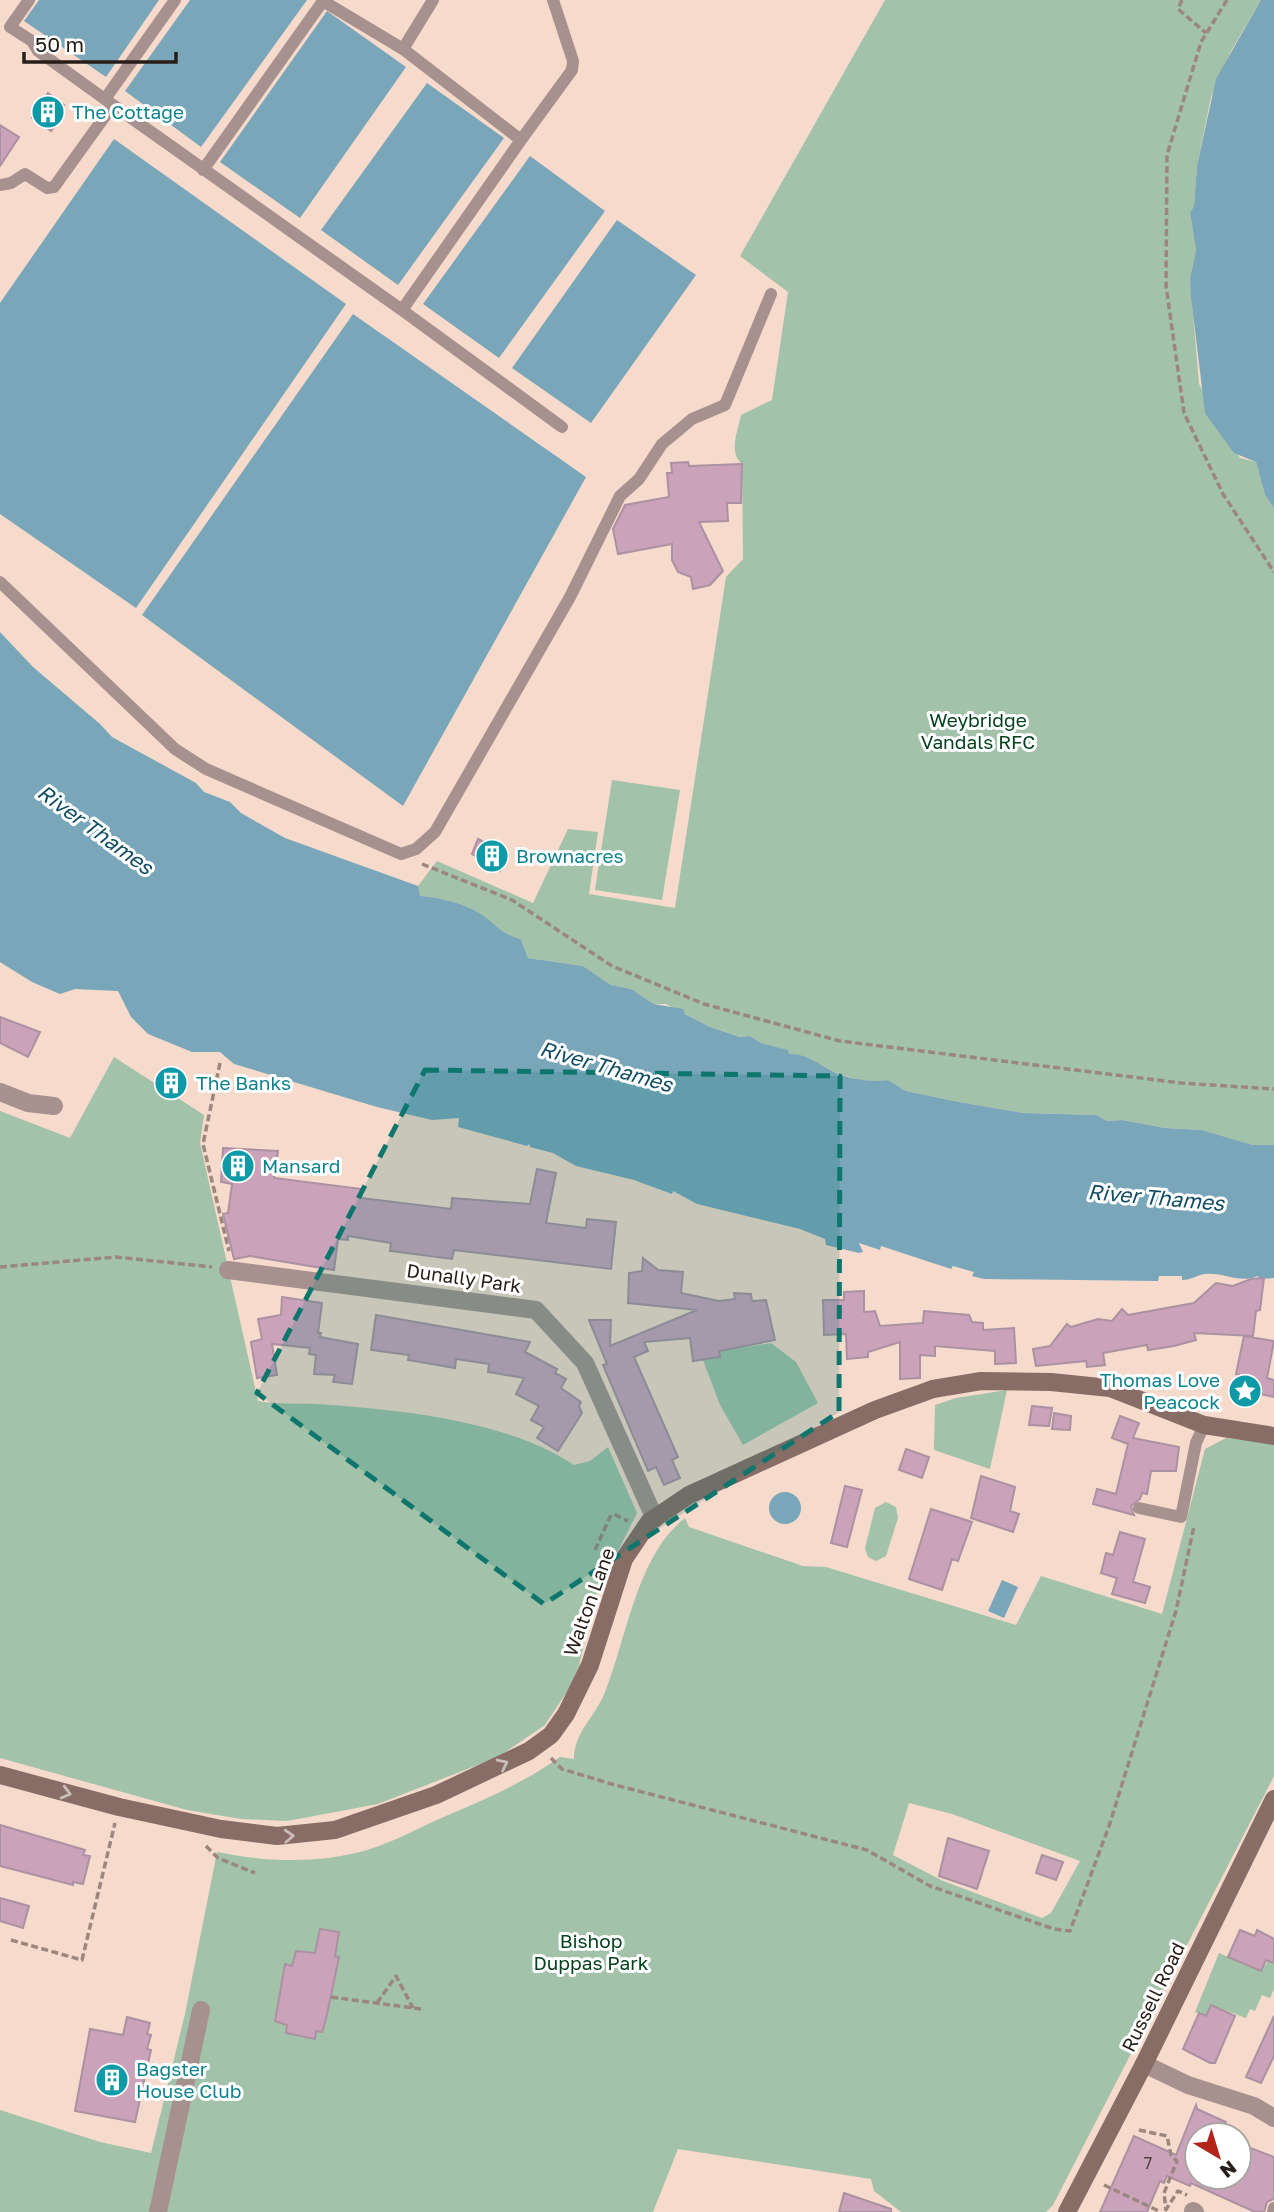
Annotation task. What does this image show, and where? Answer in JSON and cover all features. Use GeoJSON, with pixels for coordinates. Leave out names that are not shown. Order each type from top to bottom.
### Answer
{"type":"FeatureCollection","features":[{"type":"Feature","properties":{"kind":"main road","name":"Walton Lane"},"geometry":{"type":"LineString","coordinates":[[0,1775],[119,1807],[221,1829],[276,1836],[335,1830],[385,1815],[436,1795],[530,1751],[551,1735],[566,1714],[590,1665],[624,1559],[649,1524],[689,1495],[735,1472],[933,1389],[981,1381],[1019,1380],[1110,1388],[1204,1424],[1274,1436]]}},
{"type":"Feature","properties":{"kind":"main road","name":"Russell Road"},"geometry":{"type":"LineString","coordinates":[[1067,2212],[1144,2064],[1274,1799]]}},
{"type":"Feature","properties":{"kind":"street"},"geometry":{"type":"LineString","coordinates":[[0,1092],[28,1103],[54,1106]]}},
{"type":"Feature","properties":{"kind":"street","name":"Dunally Park"},"geometry":{"type":"LineString","coordinates":[[231,1270],[536,1310],[585,1363],[649,1524]]}},
{"type":"Feature","properties":{"kind":"street"},"geometry":{"type":"LineString","coordinates":[[159,2212],[201,2010]]}},
{"type":"Feature","properties":{"kind":"street"},"geometry":{"type":"LineString","coordinates":[[1144,2064],[1188,2085],[1254,2106],[1273,2115]]}},
{"type":"Feature","properties":{"kind":"lane"},"geometry":{"type":"LineString","coordinates":[[29,0],[10,27],[32,41],[38,51],[562,427]]}},
{"type":"Feature","properties":{"kind":"lane"},"geometry":{"type":"LineString","coordinates":[[0,185],[11,183],[25,174],[47,188],[54,187],[175,0]]}},
{"type":"Feature","properties":{"kind":"lane"},"geometry":{"type":"LineString","coordinates":[[403,49],[433,0]]}},
{"type":"Feature","properties":{"kind":"lane"},"geometry":{"type":"LineString","coordinates":[[402,310],[572,70],[573,61],[553,0]]}},
{"type":"Feature","properties":{"kind":"lane"},"geometry":{"type":"LineString","coordinates":[[203,170],[322,1],[403,49],[521,141]]}},
{"type":"Feature","properties":{"kind":"lane"},"geometry":{"type":"LineString","coordinates":[[0,582],[175,749],[206,769],[401,853],[416,849],[435,832],[570,597],[620,496],[639,479],[662,444],[692,419],[725,405],[771,294]]}},
{"type":"Feature","properties":{"kind":"lane"},"geometry":{"type":"LineString","coordinates":[[1139,1508],[1181,1517],[1196,1443],[1204,1424]]}},
{"type":"Feature","properties":{"kind":"path"},"geometry":{"type":"LineString","coordinates":[[1182,0],[1178,9],[1207,33]]}},
{"type":"Feature","properties":{"kind":"path"},"geometry":{"type":"LineString","coordinates":[[1227,0],[1201,42],[1167,155],[1166,286],[1184,413],[1223,494],[1274,572]]}},
{"type":"Feature","properties":{"kind":"path"},"geometry":{"type":"LineString","coordinates":[[401,853],[513,900],[612,966],[704,1004],[840,1041],[1181,1083],[1274,1089]]}},
{"type":"Feature","properties":{"kind":"path"},"geometry":{"type":"LineString","coordinates":[[0,1267],[116,1257],[231,1270],[203,1144],[220,1063]]}},
{"type":"Feature","properties":{"kind":"path"},"geometry":{"type":"LineString","coordinates":[[546,1755],[562,1769],[602,1781],[867,1850],[930,1886],[1054,1929],[1070,1931],[1109,1826],[1176,1611],[1194,1531],[1183,1506]]}},
{"type":"Feature","properties":{"kind":"path"},"geometry":{"type":"LineString","coordinates":[[594,1550],[614,1514],[649,1524]]}},
{"type":"Feature","properties":{"kind":"path"},"geometry":{"type":"LineString","coordinates":[[11,1940],[82,1960],[119,1807]]}},
{"type":"Feature","properties":{"kind":"path"},"geometry":{"type":"LineString","coordinates":[[202,1842],[218,1858],[255,1873]]}},
{"type":"Feature","properties":{"kind":"path"},"geometry":{"type":"LineString","coordinates":[[377,2003],[396,1976],[413,2008]]}},
{"type":"Feature","properties":{"kind":"path"},"geometry":{"type":"LineString","coordinates":[[331,1997],[421,2009]]}},
{"type":"Feature","properties":{"kind":"path"},"geometry":{"type":"LineString","coordinates":[[1139,2130],[1167,2136],[1171,2155],[1177,2161],[1164,2193],[1167,2210]]}},
{"type":"Feature","properties":{"kind":"path"},"geometry":{"type":"LineString","coordinates":[[1100,2193],[1105,2183],[1161,2212]]}},
{"type":"Feature","properties":{"kind":"highlighted area"},"geometry":{"type":"Polygon","coordinates":[[[425,1070],[840,1076],[839,1412],[544,1604],[257,1393],[425,1070]]]}},
{"type":"Feature","properties":{"kind":"green space","name":"Weybridge Vandals RFC"},"geometry":{"type":"Polygon","coordinates":[[[885,0],[1261,0],[1230,53],[1211,97],[1197,166],[1194,206],[1190,213],[1196,250],[1190,278],[1199,384],[1240,458],[1256,462],[1265,495],[1274,508],[1274,1145],[1253,1145],[1202,1130],[1165,1128],[1122,1120],[1107,1121],[1096,1115],[1024,1113],[906,1091],[888,1080],[850,1077],[788,1054],[787,1050],[761,1043],[750,1036],[740,1037],[710,1027],[666,1004],[654,1004],[631,989],[611,985],[583,966],[528,958],[521,939],[501,930],[474,910],[447,900],[419,896],[418,886],[437,861],[533,903],[568,829],[598,832],[589,894],[675,908],[726,577],[743,559],[742,464],[736,454],[736,434],[741,415],[772,400],[788,292],[740,256],[885,0]]]}},
{"type":"Feature","properties":{"kind":"green space"},"geometry":{"type":"Polygon","coordinates":[[[612,780],[680,790],[662,900],[595,890],[612,780]]]}},
{"type":"Feature","properties":{"kind":"green space"},"geometry":{"type":"Polygon","coordinates":[[[114,1057],[204,1115],[200,1143],[258,1401],[380,1409],[450,1420],[517,1437],[574,1465],[590,1461],[608,1447],[637,1513],[594,1599],[579,1666],[570,1687],[545,1725],[498,1757],[378,1804],[287,1821],[241,1819],[187,1810],[0,1758],[0,1111],[70,1138],[114,1057]]]}},
{"type":"Feature","properties":{"kind":"green space"},"geometry":{"type":"Polygon","coordinates":[[[771,1343],[796,1362],[818,1403],[743,1445],[720,1405],[703,1360],[720,1357],[719,1351],[771,1343]]]}},
{"type":"Feature","properties":{"kind":"green space"},"geometry":{"type":"Polygon","coordinates":[[[1007,1390],[990,1469],[934,1450],[935,1405],[956,1398],[1007,1390]]]}},
{"type":"Feature","properties":{"kind":"green space","name":"Bishop Duppas Park"},"geometry":{"type":"Polygon","coordinates":[[[1226,1438],[1274,1444],[1274,1776],[1053,2205],[1046,2212],[901,2212],[874,2191],[871,2179],[678,2149],[653,2212],[0,2212],[0,2110],[100,2142],[151,2153],[185,2014],[217,1852],[292,1860],[349,1855],[397,1839],[505,1790],[560,1757],[574,1759],[581,1732],[605,1692],[644,1575],[655,1553],[685,1518],[689,1527],[803,1566],[826,1567],[1016,1625],[1041,1576],[1162,1614],[1205,1449],[1226,1438]],[[909,1803],[893,1855],[943,1881],[1042,1918],[1051,1913],[1080,1861],[952,1814],[909,1803]]]}},
{"type":"Feature","properties":{"kind":"green space"},"geometry":{"type":"Polygon","coordinates":[[[886,1502],[896,1507],[898,1518],[886,1556],[876,1561],[868,1557],[865,1548],[875,1508],[886,1502]]]}},
{"type":"Feature","properties":{"kind":"green space"},"geometry":{"type":"Polygon","coordinates":[[[1219,1953],[1254,1968],[1256,1963],[1265,1966],[1268,1960],[1274,1962],[1274,1989],[1270,1998],[1262,1995],[1255,2011],[1250,2009],[1246,2018],[1211,2005],[1206,2016],[1195,2012],[1219,1953]]]}},
{"type":"Feature","properties":{"kind":"water"},"geometry":{"type":"Polygon","coordinates":[[[39,0],[159,0],[106,77],[24,21],[39,0]]]}},
{"type":"Feature","properties":{"kind":"water"},"geometry":{"type":"Polygon","coordinates":[[[190,0],[307,0],[201,147],[125,91],[190,0]]]}},
{"type":"Feature","properties":{"kind":"water"},"geometry":{"type":"Polygon","coordinates":[[[1261,0],[1274,0],[1274,508],[1265,495],[1256,462],[1234,453],[1205,413],[1190,278],[1196,250],[1190,213],[1194,206],[1197,166],[1216,79],[1261,0]]]}},
{"type":"Feature","properties":{"kind":"water"},"geometry":{"type":"Polygon","coordinates":[[[327,11],[406,67],[300,218],[220,162],[327,11]]]}},
{"type":"Feature","properties":{"kind":"water"},"geometry":{"type":"Polygon","coordinates":[[[427,83],[504,138],[398,285],[321,230],[427,83]]]}},
{"type":"Feature","properties":{"kind":"water"},"geometry":{"type":"Polygon","coordinates":[[[114,139],[346,304],[136,608],[0,514],[0,303],[114,139]]]}},
{"type":"Feature","properties":{"kind":"water"},"geometry":{"type":"Polygon","coordinates":[[[530,156],[605,211],[499,358],[423,304],[530,156]]]}},
{"type":"Feature","properties":{"kind":"water"},"geometry":{"type":"Polygon","coordinates":[[[617,220],[696,275],[591,423],[512,368],[617,220]]]}},
{"type":"Feature","properties":{"kind":"water"},"geometry":{"type":"Polygon","coordinates":[[[353,314],[586,477],[403,806],[142,615],[353,314]]]}},
{"type":"Feature","properties":{"kind":"water","name":"River Thames"},"geometry":{"type":"Polygon","coordinates":[[[0,632],[33,667],[112,737],[196,783],[204,792],[230,802],[241,813],[285,838],[418,886],[420,896],[447,900],[474,910],[501,930],[521,939],[528,958],[583,966],[611,985],[631,989],[654,1004],[683,1009],[685,1014],[710,1027],[740,1037],[750,1036],[761,1043],[788,1050],[789,1054],[807,1057],[834,1072],[854,1078],[888,1080],[906,1091],[1024,1113],[1096,1115],[1107,1121],[1122,1120],[1165,1128],[1202,1130],[1253,1145],[1274,1145],[1274,1278],[1259,1279],[1258,1276],[1244,1279],[1212,1274],[1182,1280],[1182,1276],[1159,1276],[1158,1281],[984,1279],[972,1276],[974,1272],[953,1266],[951,1269],[881,1246],[880,1250],[859,1243],[863,1252],[859,1253],[826,1245],[825,1239],[800,1229],[697,1204],[673,1191],[672,1194],[634,1180],[576,1166],[553,1153],[530,1147],[530,1144],[527,1146],[458,1127],[459,1118],[432,1120],[377,1107],[234,1064],[220,1052],[192,1052],[148,1034],[131,1017],[118,991],[75,989],[60,994],[32,982],[0,962],[0,632]]]}},
{"type":"Feature","properties":{"kind":"water"},"geometry":{"type":"Polygon","coordinates":[[[785,1492],[796,1497],[801,1508],[796,1519],[785,1524],[774,1519],[769,1508],[774,1497],[785,1492]]]}},
{"type":"Feature","properties":{"kind":"water"},"geometry":{"type":"Polygon","coordinates":[[[1002,1580],[1018,1587],[1004,1618],[988,1611],[1002,1580]]]}},
{"type":"Feature","properties":{"kind":"building","name":"The Cottage"},"geometry":{"type":"Polygon","coordinates":[[[48,93],[64,105],[58,114],[62,117],[51,131],[32,118],[48,93]]]}},
{"type":"Feature","properties":{"kind":"building"},"geometry":{"type":"Polygon","coordinates":[[[0,125],[19,137],[0,166],[0,125]]]}},
{"type":"Feature","properties":{"kind":"building"},"geometry":{"type":"Polygon","coordinates":[[[688,462],[689,466],[742,464],[741,503],[727,503],[728,521],[699,522],[723,571],[710,585],[693,589],[691,577],[678,572],[672,560],[672,544],[618,554],[613,529],[625,505],[669,497],[667,473],[672,473],[671,463],[688,462]]]}},
{"type":"Feature","properties":{"kind":"building","name":"Brownacres"},"geometry":{"type":"Polygon","coordinates":[[[478,839],[508,855],[500,871],[478,862],[480,858],[472,854],[478,839]]]}},
{"type":"Feature","properties":{"kind":"building"},"geometry":{"type":"Polygon","coordinates":[[[0,1017],[40,1032],[28,1057],[0,1043],[0,1017]]]}},
{"type":"Feature","properties":{"kind":"building"},"geometry":{"type":"Polygon","coordinates":[[[223,1148],[278,1151],[274,1178],[362,1189],[361,1198],[451,1209],[452,1198],[530,1204],[537,1169],[556,1173],[546,1223],[586,1228],[587,1219],[616,1222],[611,1269],[454,1250],[452,1259],[390,1251],[391,1243],[348,1236],[348,1240],[338,1239],[334,1270],[250,1256],[234,1259],[223,1214],[228,1213],[232,1184],[221,1182],[223,1148]]]}},
{"type":"Feature","properties":{"kind":"building"},"geometry":{"type":"Polygon","coordinates":[[[643,1258],[658,1270],[683,1272],[681,1293],[719,1301],[735,1299],[734,1293],[751,1294],[752,1301],[766,1300],[775,1340],[719,1351],[720,1357],[693,1361],[690,1338],[644,1342],[648,1351],[634,1357],[678,1457],[672,1460],[680,1478],[664,1485],[656,1467],[648,1471],[603,1365],[607,1364],[589,1320],[611,1320],[610,1346],[697,1310],[628,1303],[629,1273],[642,1271],[643,1258]]]}},
{"type":"Feature","properties":{"kind":"building"},"geometry":{"type":"Polygon","coordinates":[[[1264,1278],[1253,1336],[1194,1333],[1196,1340],[1174,1346],[1148,1350],[1147,1345],[1103,1353],[1105,1365],[1087,1367],[1086,1361],[1036,1366],[1033,1349],[1050,1346],[1067,1324],[1071,1327],[1098,1319],[1112,1321],[1122,1309],[1128,1315],[1194,1303],[1216,1283],[1233,1286],[1251,1279],[1264,1278]]]}},
{"type":"Feature","properties":{"kind":"building"},"geometry":{"type":"Polygon","coordinates":[[[864,1291],[864,1312],[875,1311],[880,1326],[923,1323],[924,1311],[969,1315],[972,1322],[983,1323],[983,1330],[1014,1328],[1016,1363],[995,1364],[995,1351],[935,1346],[935,1356],[920,1355],[920,1378],[900,1379],[900,1342],[868,1352],[868,1357],[847,1359],[846,1334],[824,1335],[823,1300],[844,1300],[844,1292],[864,1291]]]}},
{"type":"Feature","properties":{"kind":"building"},"geometry":{"type":"Polygon","coordinates":[[[282,1297],[322,1303],[318,1333],[321,1333],[320,1337],[358,1344],[352,1384],[333,1382],[335,1375],[314,1374],[316,1355],[309,1354],[310,1348],[272,1344],[277,1375],[257,1378],[251,1342],[262,1339],[258,1319],[281,1315],[282,1297]]]}},
{"type":"Feature","properties":{"kind":"building"},"geometry":{"type":"Polygon","coordinates":[[[376,1315],[530,1342],[525,1352],[557,1369],[555,1373],[566,1379],[561,1388],[581,1402],[579,1406],[582,1413],[558,1451],[537,1438],[544,1427],[531,1420],[539,1406],[516,1394],[524,1378],[488,1372],[489,1364],[456,1359],[455,1368],[408,1360],[409,1355],[371,1350],[376,1315]]]}},
{"type":"Feature","properties":{"kind":"building"},"geometry":{"type":"Polygon","coordinates":[[[1244,1336],[1274,1341],[1267,1378],[1274,1380],[1274,1397],[1237,1389],[1240,1375],[1236,1374],[1244,1336]]]}},
{"type":"Feature","properties":{"kind":"building"},"geometry":{"type":"Polygon","coordinates":[[[1032,1406],[1052,1408],[1049,1426],[1029,1425],[1032,1406]]]}},
{"type":"Feature","properties":{"kind":"building"},"geometry":{"type":"Polygon","coordinates":[[[1054,1413],[1071,1416],[1070,1430],[1052,1429],[1054,1413]]]}},
{"type":"Feature","properties":{"kind":"building"},"geometry":{"type":"Polygon","coordinates":[[[1120,1416],[1139,1423],[1133,1438],[1179,1447],[1176,1471],[1151,1471],[1147,1494],[1142,1493],[1140,1499],[1131,1506],[1134,1515],[1093,1504],[1097,1489],[1116,1494],[1128,1444],[1112,1438],[1120,1416]]]}},
{"type":"Feature","properties":{"kind":"building"},"geometry":{"type":"Polygon","coordinates":[[[906,1449],[929,1457],[922,1478],[899,1470],[906,1449]]]}},
{"type":"Feature","properties":{"kind":"building"},"geometry":{"type":"Polygon","coordinates":[[[981,1476],[1015,1487],[1010,1511],[1019,1514],[1013,1532],[971,1518],[981,1476]]]}},
{"type":"Feature","properties":{"kind":"building"},"geometry":{"type":"Polygon","coordinates":[[[845,1486],[862,1490],[847,1547],[831,1543],[845,1486]]]}},
{"type":"Feature","properties":{"kind":"building"},"geometry":{"type":"Polygon","coordinates":[[[931,1509],[972,1522],[958,1561],[952,1559],[942,1590],[909,1579],[931,1509]]]}},
{"type":"Feature","properties":{"kind":"building"},"geometry":{"type":"Polygon","coordinates":[[[1120,1532],[1145,1539],[1133,1582],[1150,1587],[1145,1603],[1112,1594],[1117,1578],[1101,1573],[1106,1553],[1113,1555],[1120,1532]]]}},
{"type":"Feature","properties":{"kind":"building"},"geometry":{"type":"Polygon","coordinates":[[[0,1825],[85,1850],[83,1855],[90,1856],[83,1884],[73,1882],[73,1885],[0,1866],[0,1825]]]}},
{"type":"Feature","properties":{"kind":"building"},"geometry":{"type":"Polygon","coordinates":[[[948,1838],[989,1851],[977,1889],[939,1876],[948,1838]]]}},
{"type":"Feature","properties":{"kind":"building"},"geometry":{"type":"Polygon","coordinates":[[[1042,1855],[1063,1862],[1056,1880],[1036,1873],[1042,1855]]]}},
{"type":"Feature","properties":{"kind":"building"},"geometry":{"type":"Polygon","coordinates":[[[0,1898],[29,1906],[23,1928],[0,1921],[0,1898]]]}},
{"type":"Feature","properties":{"kind":"building"},"geometry":{"type":"Polygon","coordinates":[[[320,1929],[339,1932],[335,1956],[339,1957],[326,2019],[322,2032],[316,2031],[315,2039],[286,2033],[287,2025],[275,2021],[285,1964],[292,1966],[296,1951],[315,1953],[320,1929]]]}},
{"type":"Feature","properties":{"kind":"building"},"geometry":{"type":"Polygon","coordinates":[[[1240,1930],[1255,1936],[1257,1930],[1274,1939],[1274,1963],[1266,1960],[1261,1971],[1228,1957],[1240,1930]]]}},
{"type":"Feature","properties":{"kind":"building"},"geometry":{"type":"Polygon","coordinates":[[[1211,2005],[1235,2016],[1215,2063],[1183,2049],[1199,2013],[1206,2016],[1211,2005]]]}},
{"type":"Feature","properties":{"kind":"building"},"geometry":{"type":"Polygon","coordinates":[[[1274,2016],[1274,2056],[1261,2083],[1246,2077],[1274,2016]]]}},
{"type":"Feature","properties":{"kind":"building","name":"Bagster House Club"},"geometry":{"type":"Polygon","coordinates":[[[127,2017],[150,2023],[147,2034],[151,2035],[147,2049],[151,2050],[135,2122],[75,2111],[90,2029],[123,2035],[127,2017]]]}},
{"type":"Feature","properties":{"kind":"building"},"geometry":{"type":"Polygon","coordinates":[[[1196,2105],[1197,2109],[1224,2121],[1190,2121],[1196,2105]]]}},
{"type":"Feature","properties":{"kind":"building"},"geometry":{"type":"Polygon","coordinates":[[[1134,2136],[1176,2155],[1183,2138],[1183,2183],[1167,2176],[1164,2183],[1160,2181],[1147,2212],[1100,2212],[1134,2136]]]}},
{"type":"Feature","properties":{"kind":"building"},"geometry":{"type":"Polygon","coordinates":[[[1253,2149],[1274,2157],[1274,2199],[1267,2202],[1264,2212],[1255,2212],[1209,2191],[1253,2191],[1253,2149]]]}},
{"type":"Feature","properties":{"kind":"building"},"geometry":{"type":"Polygon","coordinates":[[[844,2193],[891,2209],[891,2212],[839,2212],[844,2193]]]}},
{"type":"Feature","properties":{"kind":"place","name":"The Cottage"},"geometry":{"type":"Point","coordinates":[48,112]}},
{"type":"Feature","properties":{"kind":"place","name":"Brownacres"},"geometry":{"type":"Point","coordinates":[492,856]}},
{"type":"Feature","properties":{"kind":"place","name":"The Banks"},"geometry":{"type":"Point","coordinates":[171,1083]}},
{"type":"Feature","properties":{"kind":"place","name":"Mansard"},"geometry":{"type":"Point","coordinates":[238,1166]}},
{"type":"Feature","properties":{"kind":"place","name":"Thomas Love Peacock"},"geometry":{"type":"Point","coordinates":[1245,1391]}},
{"type":"Feature","properties":{"kind":"place","name":"Bagster House Club"},"geometry":{"type":"Point","coordinates":[112,2080]}}]}
